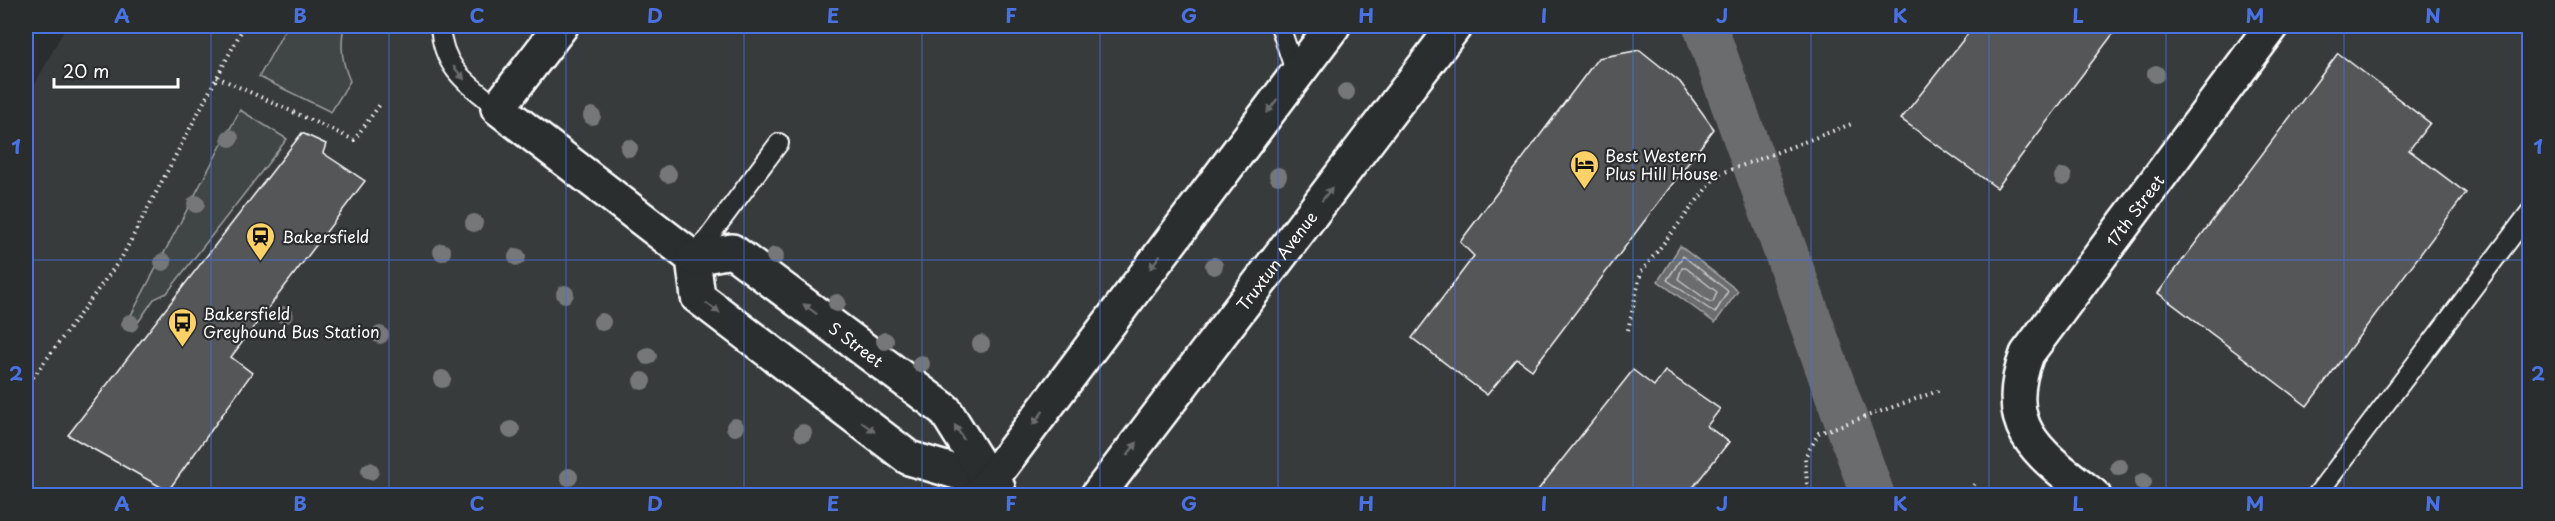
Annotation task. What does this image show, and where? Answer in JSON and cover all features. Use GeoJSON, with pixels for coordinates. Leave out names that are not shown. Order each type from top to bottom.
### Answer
{"type":"FeatureCollection","features":[{"type":"Feature","properties":{"kind":"street"},"geometry":{"type":"LineString","coordinates":[[561,26],[498,108],[693,258],[698,297],[909,458],[993,491],[1333,26]]}},
{"type":"Feature","properties":{"kind":"street","name":"Truxtun Avenue"},"geometry":{"type":"LineString","coordinates":[[1096,495],[1455,26]]}},
{"type":"Feature","properties":{"kind":"street","name":"17th Street"},"geometry":{"type":"LineString","coordinates":[[2094,495],[2039,451],[2025,432],[2017,404],[2019,374],[2027,354],[2272,26]]}},
{"type":"Feature","properties":{"kind":"street","name":"S Street"},"geometry":{"type":"LineString","coordinates":[[693,258],[732,251],[927,396],[945,410],[993,491]]}},
{"type":"Feature","properties":{"kind":"lane"},"geometry":{"type":"LineString","coordinates":[[440,26],[441,43],[455,73],[498,108]]}},
{"type":"Feature","properties":{"kind":"lane"},"geometry":{"type":"LineString","coordinates":[[1280,26],[1296,74]]}},
{"type":"Feature","properties":{"kind":"lane"},"geometry":{"type":"LineString","coordinates":[[693,258],[779,143]]}},
{"type":"Feature","properties":{"kind":"lane"},"geometry":{"type":"LineString","coordinates":[[2316,495],[2529,212]]}},
{"type":"Feature","properties":{"kind":"path"},"geometry":{"type":"LineString","coordinates":[[26,387],[122,257],[244,26]]}},
{"type":"Feature","properties":{"kind":"path"},"geometry":{"type":"LineString","coordinates":[[217,77],[354,140],[381,102]]}},
{"type":"Feature","properties":{"kind":"path"},"geometry":{"type":"LineString","coordinates":[[1628,330],[1641,272],[1717,176],[1854,123]]}},
{"type":"Feature","properties":{"kind":"path"},"geometry":{"type":"LineString","coordinates":[[1808,495],[1805,457],[1819,433],[1941,390]]}},
{"type":"Feature","properties":{"kind":"path"},"geometry":{"type":"LineString","coordinates":[[1968,495],[1976,481]]}},
{"type":"Feature","properties":{"kind":"shaded area"},"geometry":{"type":"Polygon","coordinates":[[[66,26],[2529,26],[2529,495],[26,496],[26,101],[66,26]]]}},
{"type":"Feature","properties":{"kind":"shaded area"},"geometry":{"type":"Polygon","coordinates":[[[287,26],[344,26],[342,54],[350,81],[331,112],[259,77],[287,26]]]}},
{"type":"Feature","properties":{"kind":"shaded area"},"geometry":{"type":"Polygon","coordinates":[[[240,110],[287,139],[167,293],[154,299],[139,321],[130,317],[240,110]]]}},
{"type":"Feature","properties":{"kind":"water"},"geometry":{"type":"Polygon","coordinates":[[[1680,246],[1738,291],[1715,323],[1658,281],[1680,246]]]}},
{"type":"Feature","properties":{"kind":"building"},"geometry":{"type":"Polygon","coordinates":[[[1974,26],[2119,26],[1997,188],[1901,119],[1974,26]]]}},
{"type":"Feature","properties":{"kind":"building","name":"Best Western Plus Hill House"},"geometry":{"type":"Polygon","coordinates":[[[1640,50],[1680,82],[1714,129],[1532,370],[1517,359],[1487,395],[1412,338],[1474,256],[1460,242],[1598,58],[1640,50]]]}},
{"type":"Feature","properties":{"kind":"building"},"geometry":{"type":"Polygon","coordinates":[[[2338,53],[2430,123],[2409,150],[2466,193],[2307,406],[2158,293],[2338,53]]]}},
{"type":"Feature","properties":{"kind":"building"},"geometry":{"type":"Polygon","coordinates":[[[302,133],[326,144],[323,153],[365,181],[231,357],[252,373],[168,491],[68,435],[302,133]]]}},
{"type":"Feature","properties":{"kind":"building"},"geometry":{"type":"Polygon","coordinates":[[[1633,370],[1654,386],[1665,371],[1720,409],[1707,426],[1729,442],[1687,495],[1534,495],[1633,370]]]}},
{"type":"Feature","properties":{"kind":"waterway"},"geometry":{"type":"LineString","coordinates":[[1705,26],[1873,496]]}},
{"type":"Feature","properties":{"kind":"place","name":"Best Western Plus Hill House"},"geometry":{"type":"Point","coordinates":[1584,190]}},
{"type":"Feature","properties":{"kind":"place","name":"Bakersfield"},"geometry":{"type":"Point","coordinates":[261,262]}},
{"type":"Feature","properties":{"kind":"place","name":"Bakersfield Greyhound Bus Station"},"geometry":{"type":"Point","coordinates":[182,348]}}]}
